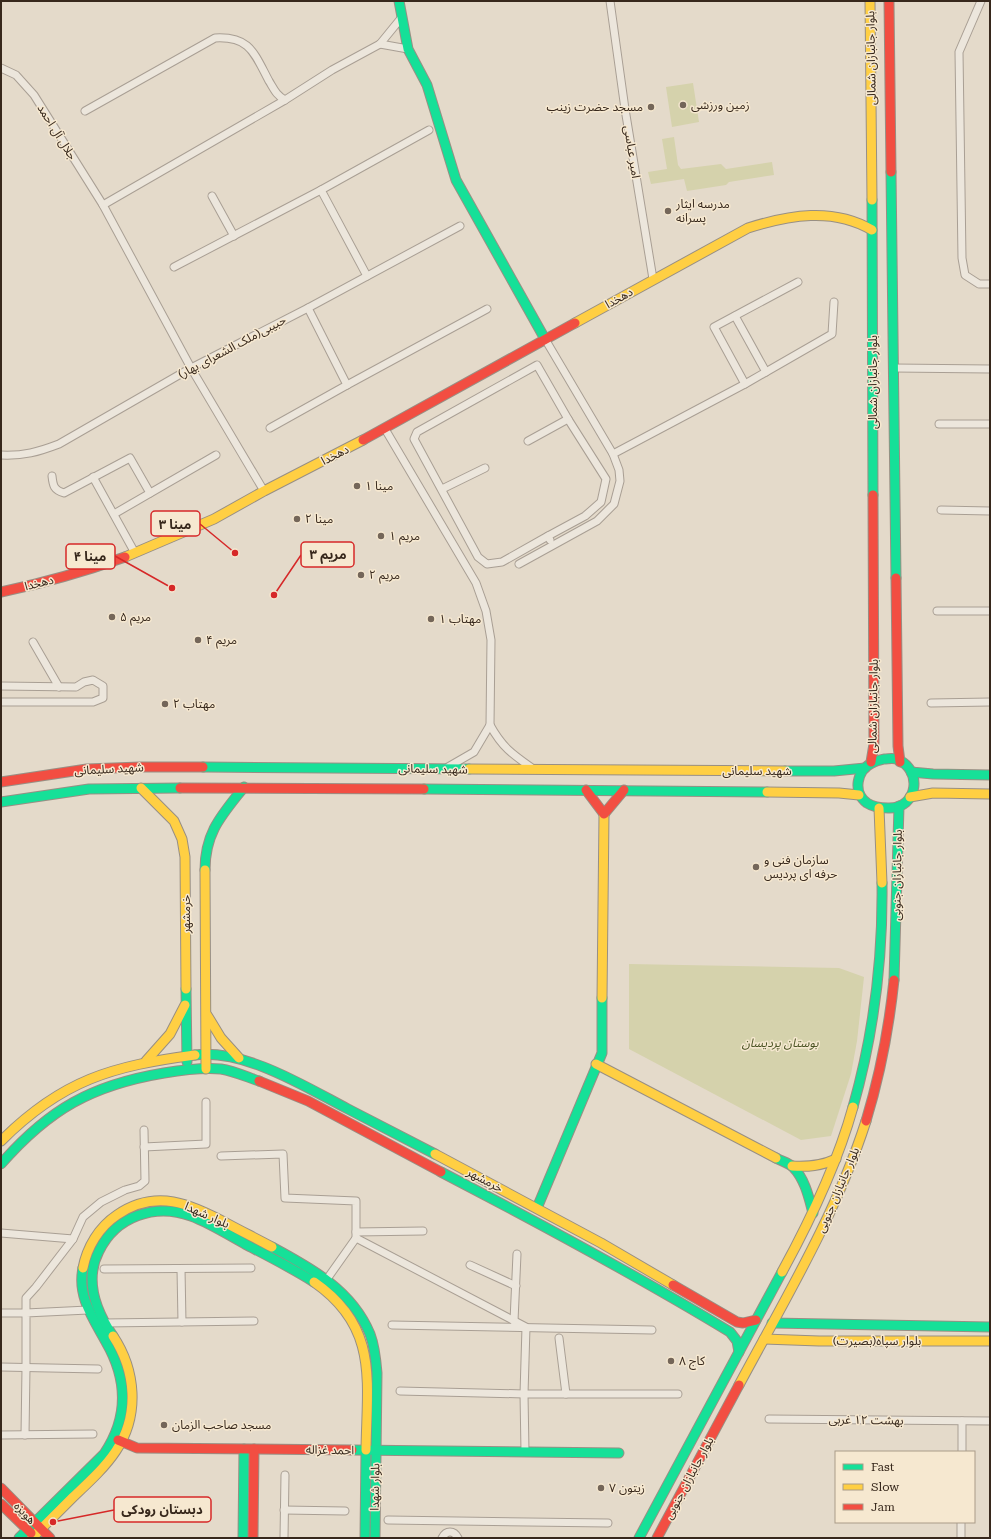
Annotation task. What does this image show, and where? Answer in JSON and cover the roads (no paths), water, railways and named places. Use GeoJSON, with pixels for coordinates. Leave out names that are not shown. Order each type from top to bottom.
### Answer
{"type":"FeatureCollection","features":[{"type":"Feature","properties":{"kind":"main road"},"geometry":{"type":"LineString","coordinates":[[398,1],[408,49],[427,85],[456,180],[545,339]]}},
{"type":"Feature","properties":{"kind":"main road","name":"بلوار جانبازان شمالی"},"geometry":{"type":"LineString","coordinates":[[868,765],[874,744],[870,1]]}},
{"type":"Feature","properties":{"kind":"main road","name":"بلوار جانبازان شمالی"},"geometry":{"type":"LineString","coordinates":[[890,1],[898,746],[900,762]]}},
{"type":"Feature","properties":{"kind":"main road","name":"دهخدا"},"geometry":{"type":"LineString","coordinates":[[1,592],[80,573],[135,553],[214,519],[264,491],[385,429],[653,279],[748,228],[776,219],[803,215],[844,218],[860,223],[872,230]]}},
{"type":"Feature","properties":{"kind":"main road"},"geometry":{"type":"LineString","coordinates":[[889,759],[896,759],[900,762],[906,765],[911,772],[913,788],[910,797],[905,804],[879,808],[871,806],[862,799],[857,790],[857,782],[861,772],[868,765],[889,759]]}},
{"type":"Feature","properties":{"kind":"main road","name":"شهید سلیمانی"},"geometry":{"type":"LineString","coordinates":[[1,782],[88,769],[132,767],[834,771],[868,765]]}},
{"type":"Feature","properties":{"kind":"main road"},"geometry":{"type":"LineString","coordinates":[[911,772],[990,775]]}},
{"type":"Feature","properties":{"kind":"main road","name":"شهید سلیمانی"},"geometry":{"type":"LineString","coordinates":[[1,802],[90,789],[244,787],[624,790],[839,793],[859,795]]}},
{"type":"Feature","properties":{"kind":"main road","name":"خرمشهر"},"geometry":{"type":"LineString","coordinates":[[206,1069],[206,856],[209,838],[218,820],[244,787]]}},
{"type":"Feature","properties":{"kind":"main road","name":"خرمشهر"},"geometry":{"type":"LineString","coordinates":[[141,788],[174,821],[182,840],[185,857],[187,1070]]}},
{"type":"Feature","properties":{"kind":"main road"},"geometry":{"type":"LineString","coordinates":[[537,1208],[596,1064],[602,1053],[604,814],[586,790]]}},
{"type":"Feature","properties":{"kind":"main road"},"geometry":{"type":"LineString","coordinates":[[604,814],[624,790]]}},
{"type":"Feature","properties":{"kind":"main road"},"geometry":{"type":"LineString","coordinates":[[910,797],[933,793],[990,794]]}},
{"type":"Feature","properties":{"kind":"main road","name":"بلوار جانبازان جنوبی"},"geometry":{"type":"LineString","coordinates":[[657,1538],[819,1236],[840,1193],[857,1147],[873,1094],[886,1040],[894,980],[897,919],[896,840],[899,806]]}},
{"type":"Feature","properties":{"kind":"main road","name":"بلوار جانبازان جنوبی"},"geometry":{"type":"LineString","coordinates":[[639,1538],[813,1213],[826,1186],[836,1159],[858,1090],[871,1037],[878,978],[881,919],[881,840],[879,808]]}},
{"type":"Feature","properties":{"kind":"main road"},"geometry":{"type":"LineString","coordinates":[[146,1061],[170,1034],[186,1003]]}},
{"type":"Feature","properties":{"kind":"main road"},"geometry":{"type":"LineString","coordinates":[[206,1014],[228,1047],[241,1059]]}},
{"type":"Feature","properties":{"kind":"main road","name":"خرمشهر"},"geometry":{"type":"LineString","coordinates":[[1,1142],[28,1116],[56,1096],[87,1079],[146,1061],[206,1053],[225,1055],[258,1064],[311,1089],[537,1208],[738,1323]]}},
{"type":"Feature","properties":{"kind":"main road"},"geometry":{"type":"LineString","coordinates":[[596,1064],[792,1166],[800,1175],[805,1185],[813,1213]]}},
{"type":"Feature","properties":{"kind":"main road","name":"خرمشهر"},"geometry":{"type":"LineString","coordinates":[[1,1164],[13,1149],[37,1126],[64,1107],[92,1092],[123,1081],[149,1075],[216,1068],[265,1082],[308,1101],[587,1249],[674,1298],[733,1334]]}},
{"type":"Feature","properties":{"kind":"main road"},"geometry":{"type":"LineString","coordinates":[[792,1166],[824,1166],[836,1159]]}},
{"type":"Feature","properties":{"kind":"main road","name":"بلوار شهدا"},"geometry":{"type":"LineString","coordinates":[[34,1537],[41,1529],[46,1518],[104,1454],[114,1438],[120,1421],[121,1379],[114,1357],[90,1318],[82,1295],[82,1270],[89,1246],[103,1225],[123,1210],[147,1201],[172,1200],[196,1207],[316,1271],[337,1287],[353,1304],[365,1325],[374,1348],[377,1373],[375,1538]]}},
{"type":"Feature","properties":{"kind":"main road","name":"بلوار شهدا"},"geometry":{"type":"LineString","coordinates":[[19,1538],[34,1522],[46,1518],[112,1460],[123,1442],[130,1423],[131,1378],[123,1353],[97,1307],[92,1293],[92,1271],[98,1250],[110,1232],[128,1218],[149,1211],[171,1210],[192,1216],[310,1279],[330,1294],[345,1310],[356,1329],[365,1350],[367,1374],[365,1538]]}},
{"type":"Feature","properties":{"kind":"main road"},"geometry":{"type":"LineString","coordinates":[[222,1231],[226,1223]]}},
{"type":"Feature","properties":{"kind":"main road"},"geometry":{"type":"LineString","coordinates":[[88,1310],[97,1307]]}},
{"type":"Feature","properties":{"kind":"main road"},"geometry":{"type":"LineString","coordinates":[[739,1352],[738,1342],[733,1334],[738,1333],[740,1329],[738,1323],[748,1323],[756,1320]]}},
{"type":"Feature","properties":{"kind":"main road","name":"بلوار سپاه(بصیرت)"},"geometry":{"type":"LineString","coordinates":[[772,1323],[990,1327]]}},
{"type":"Feature","properties":{"kind":"main road"},"geometry":{"type":"LineString","coordinates":[[105,1341],[114,1337]]}},
{"type":"Feature","properties":{"kind":"main road","name":"بلوار سپاه(بصیرت)"},"geometry":{"type":"LineString","coordinates":[[764,1339],[827,1341],[990,1341]]}},
{"type":"Feature","properties":{"kind":"main road","name":"احمد غزاله"},"geometry":{"type":"LineString","coordinates":[[114,1438],[137,1448],[619,1453]]}},
{"type":"Feature","properties":{"kind":"main road"},"geometry":{"type":"LineString","coordinates":[[243,1538],[244,1449]]}},
{"type":"Feature","properties":{"kind":"main road"},"geometry":{"type":"LineString","coordinates":[[253,1538],[254,1449]]}},
{"type":"Feature","properties":{"kind":"main road","name":"هویزه"},"geometry":{"type":"LineString","coordinates":[[1,1488],[50,1538]]}},
{"type":"Feature","properties":{"kind":"main road","name":"هویزه"},"geometry":{"type":"LineString","coordinates":[[1,1504],[34,1537]]}},
{"type":"Feature","properties":{"kind":"street","name":"امیر عباسی"},"geometry":{"type":"LineString","coordinates":[[610,1],[625,109],[653,279]]}},
{"type":"Feature","properties":{"kind":"street"},"geometry":{"type":"LineString","coordinates":[[981,1],[959,52],[962,258],[965,275],[979,284],[990,284]]}},
{"type":"Feature","properties":{"kind":"street"},"geometry":{"type":"LineString","coordinates":[[104,205],[285,100],[332,70],[380,44],[402,17]]}},
{"type":"Feature","properties":{"kind":"street"},"geometry":{"type":"LineString","coordinates":[[85,111],[215,38],[233,38],[243,42],[254,53],[277,96],[285,100]]}},
{"type":"Feature","properties":{"kind":"street"},"geometry":{"type":"LineString","coordinates":[[380,44],[408,49]]}},
{"type":"Feature","properties":{"kind":"street","name":"جلال آل احمد"},"geometry":{"type":"LineString","coordinates":[[1,68],[16,75],[34,95],[104,205],[191,368],[264,491]]}},
{"type":"Feature","properties":{"kind":"street"},"geometry":{"type":"LineString","coordinates":[[174,267],[322,190],[429,130]]}},
{"type":"Feature","properties":{"kind":"street"},"geometry":{"type":"LineString","coordinates":[[322,190],[366,276]]}},
{"type":"Feature","properties":{"kind":"street"},"geometry":{"type":"LineString","coordinates":[[212,196],[234,236]]}},
{"type":"Feature","properties":{"kind":"street","name":"حبیبی(ملک الشعرای بهار)"},"geometry":{"type":"LineString","coordinates":[[1,455],[19,456],[40,452],[59,444],[191,368],[308,308],[460,226]]}},
{"type":"Feature","properties":{"kind":"street"},"geometry":{"type":"LineString","coordinates":[[745,384],[714,327],[798,282]]}},
{"type":"Feature","properties":{"kind":"street"},"geometry":{"type":"LineString","coordinates":[[613,454],[745,384],[832,334],[834,302]]}},
{"type":"Feature","properties":{"kind":"street"},"geometry":{"type":"LineString","coordinates":[[308,308],[347,385]]}},
{"type":"Feature","properties":{"kind":"street"},"geometry":{"type":"LineString","coordinates":[[270,428],[487,309]]}},
{"type":"Feature","properties":{"kind":"street"},"geometry":{"type":"LineString","coordinates":[[735,316],[766,372]]}},
{"type":"Feature","properties":{"kind":"street"},"geometry":{"type":"LineString","coordinates":[[519,564],[597,521],[614,504],[620,482],[619,470],[613,454],[545,339]]}},
{"type":"Feature","properties":{"kind":"street"},"geometry":{"type":"LineString","coordinates":[[537,365],[568,419],[606,480],[601,502],[585,516],[502,562],[487,564],[478,557],[442,489],[414,439],[417,432],[537,365]]}},
{"type":"Feature","properties":{"kind":"street"},"geometry":{"type":"LineString","coordinates":[[894,368],[990,369]]}},
{"type":"Feature","properties":{"kind":"street"},"geometry":{"type":"LineString","coordinates":[[528,441],[568,419]]}},
{"type":"Feature","properties":{"kind":"street"},"geometry":{"type":"LineString","coordinates":[[939,424],[990,424]]}},
{"type":"Feature","properties":{"kind":"street"},"geometry":{"type":"LineString","coordinates":[[385,429],[476,583],[486,611],[491,640],[490,725],[474,752],[444,769]]}},
{"type":"Feature","properties":{"kind":"street"},"geometry":{"type":"LineString","coordinates":[[114,514],[216,455]]}},
{"type":"Feature","properties":{"kind":"street"},"geometry":{"type":"LineString","coordinates":[[52,476],[53,486],[64,494],[130,458],[150,493]]}},
{"type":"Feature","properties":{"kind":"street"},"geometry":{"type":"LineString","coordinates":[[442,489],[485,468]]}},
{"type":"Feature","properties":{"kind":"street"},"geometry":{"type":"LineString","coordinates":[[93,477],[135,553]]}},
{"type":"Feature","properties":{"kind":"street"},"geometry":{"type":"LineString","coordinates":[[941,510],[990,511]]}},
{"type":"Feature","properties":{"kind":"street"},"geometry":{"type":"LineString","coordinates":[[548,536],[553,545]]}},
{"type":"Feature","properties":{"kind":"street"},"geometry":{"type":"LineString","coordinates":[[938,611],[990,611]]}},
{"type":"Feature","properties":{"kind":"street"},"geometry":{"type":"LineString","coordinates":[[33,642],[59,687]]}},
{"type":"Feature","properties":{"kind":"street"},"geometry":{"type":"LineString","coordinates":[[1,686],[76,687],[84,682],[93,680],[103,686],[103,698],[93,702],[1,702]]}},
{"type":"Feature","properties":{"kind":"street"},"geometry":{"type":"LineString","coordinates":[[931,703],[990,702]]}},
{"type":"Feature","properties":{"kind":"street"},"geometry":{"type":"LineString","coordinates":[[490,725],[506,750],[535,770]]}},
{"type":"Feature","properties":{"kind":"street"},"geometry":{"type":"LineString","coordinates":[[144,1147],[206,1144],[206,1102]]}},
{"type":"Feature","properties":{"kind":"street"},"geometry":{"type":"LineString","coordinates":[[25,1435],[26,1298],[73,1239],[83,1217],[101,1202],[126,1190],[139,1186],[145,1181],[144,1130]]}},
{"type":"Feature","properties":{"kind":"street"},"geometry":{"type":"LineString","coordinates":[[221,1156],[283,1154],[285,1198],[356,1201],[356,1235],[327,1280]]}},
{"type":"Feature","properties":{"kind":"street"},"geometry":{"type":"LineString","coordinates":[[356,1235],[423,1232]]}},
{"type":"Feature","properties":{"kind":"street"},"geometry":{"type":"LineString","coordinates":[[1,1234],[73,1239]]}},
{"type":"Feature","properties":{"kind":"street"},"geometry":{"type":"LineString","coordinates":[[356,1235],[526,1327]]}},
{"type":"Feature","properties":{"kind":"street"},"geometry":{"type":"LineString","coordinates":[[514,1321],[517,1254]]}},
{"type":"Feature","properties":{"kind":"street"},"geometry":{"type":"LineString","coordinates":[[470,1265],[516,1286]]}},
{"type":"Feature","properties":{"kind":"street"},"geometry":{"type":"LineString","coordinates":[[104,1268],[251,1268]]}},
{"type":"Feature","properties":{"kind":"street"},"geometry":{"type":"LineString","coordinates":[[182,1268],[182,1322]]}},
{"type":"Feature","properties":{"kind":"street"},"geometry":{"type":"LineString","coordinates":[[1,1313],[88,1310]]}},
{"type":"Feature","properties":{"kind":"street"},"geometry":{"type":"LineString","coordinates":[[105,1323],[254,1320]]}},
{"type":"Feature","properties":{"kind":"street"},"geometry":{"type":"LineString","coordinates":[[392,1325],[652,1330]]}},
{"type":"Feature","properties":{"kind":"street"},"geometry":{"type":"LineString","coordinates":[[525,1452],[524,1394],[526,1327]]}},
{"type":"Feature","properties":{"kind":"street"},"geometry":{"type":"LineString","coordinates":[[558,1338],[566,1394]]}},
{"type":"Feature","properties":{"kind":"street"},"geometry":{"type":"LineString","coordinates":[[1,1367],[98,1369]]}},
{"type":"Feature","properties":{"kind":"street"},"geometry":{"type":"LineString","coordinates":[[400,1391],[524,1394],[678,1394]]}},
{"type":"Feature","properties":{"kind":"street","name":"بهشت ۱۲ غربی"},"geometry":{"type":"LineString","coordinates":[[769,1419],[990,1421]]}},
{"type":"Feature","properties":{"kind":"street"},"geometry":{"type":"LineString","coordinates":[[962,1420],[962,1451]]}},
{"type":"Feature","properties":{"kind":"street"},"geometry":{"type":"LineString","coordinates":[[1,1435],[93,1434]]}},
{"type":"Feature","properties":{"kind":"street"},"geometry":{"type":"LineString","coordinates":[[284,1538],[285,1475]]}},
{"type":"Feature","properties":{"kind":"street"},"geometry":{"type":"LineString","coordinates":[[284,1510],[345,1511]]}},
{"type":"Feature","properties":{"kind":"street"},"geometry":{"type":"LineString","coordinates":[[388,1520],[608,1522]]}},
{"type":"Feature","properties":{"kind":"street"},"geometry":{"type":"LineString","coordinates":[[450,1521],[450,1532]]}},
{"type":"Feature","properties":{"kind":"street"},"geometry":{"type":"LineString","coordinates":[[961,1523],[961,1538]]}},
{"type":"Feature","properties":{"kind":"street"},"geometry":{"type":"LineString","coordinates":[[442,1538],[444,1534],[450,1532],[455,1534],[458,1538]]}},
{"type":"Feature","properties":{"kind":"place","name":"زمین ورزشی"},"geometry":{"type":"Point","coordinates":[683,105]}},
{"type":"Feature","properties":{"kind":"place","name":"مسجد حضرت زینب"},"geometry":{"type":"Point","coordinates":[651,107]}},
{"type":"Feature","properties":{"kind":"place","name":"مدرسه ایثار پسرانه"},"geometry":{"type":"Point","coordinates":[668,211]}},
{"type":"Feature","properties":{"kind":"place","name":"مینا ۱"},"geometry":{"type":"Point","coordinates":[357,486]}},
{"type":"Feature","properties":{"kind":"place","name":"مینا ۲"},"geometry":{"type":"Point","coordinates":[297,519]}},
{"type":"Feature","properties":{"kind":"place","name":"مریم ۱"},"geometry":{"type":"Point","coordinates":[381,536]}},
{"type":"Feature","properties":{"kind":"place","name":"مینا ۳"},"geometry":{"type":"Point","coordinates":[235,553]}},
{"type":"Feature","properties":{"kind":"place","name":"مریم ۲"},"geometry":{"type":"Point","coordinates":[361,575]}},
{"type":"Feature","properties":{"kind":"place","name":"مینا ۴"},"geometry":{"type":"Point","coordinates":[172,588]}},
{"type":"Feature","properties":{"kind":"place","name":"مریم ۳"},"geometry":{"type":"Point","coordinates":[274,595]}},
{"type":"Feature","properties":{"kind":"place","name":"مریم ۵"},"geometry":{"type":"Point","coordinates":[112,617]}},
{"type":"Feature","properties":{"kind":"place","name":"مهتاب ۱"},"geometry":{"type":"Point","coordinates":[431,619]}},
{"type":"Feature","properties":{"kind":"place","name":"مریم ۴"},"geometry":{"type":"Point","coordinates":[198,640]}},
{"type":"Feature","properties":{"kind":"place","name":"مهتاب ۲"},"geometry":{"type":"Point","coordinates":[165,704]}},
{"type":"Feature","properties":{"kind":"place","name":"سازمان فنی و حرفه ای پردیس"},"geometry":{"type":"Point","coordinates":[756,867]}},
{"type":"Feature","properties":{"kind":"place","name":"کاج ۸"},"geometry":{"type":"Point","coordinates":[671,1361]}},
{"type":"Feature","properties":{"kind":"place","name":"مسجد صاحب الزمان"},"geometry":{"type":"Point","coordinates":[164,1425]}},
{"type":"Feature","properties":{"kind":"place","name":"زیتون ۷"},"geometry":{"type":"Point","coordinates":[601,1488]}},
{"type":"Feature","properties":{"kind":"place","name":"دبستان رودکی"},"geometry":{"type":"Point","coordinates":[53,1522]}},
{"type":"Feature","properties":{"kind":"park label","name":"بوستان پردیسان"},"geometry":{"type":"Point","coordinates":[780,1043]}}]}
